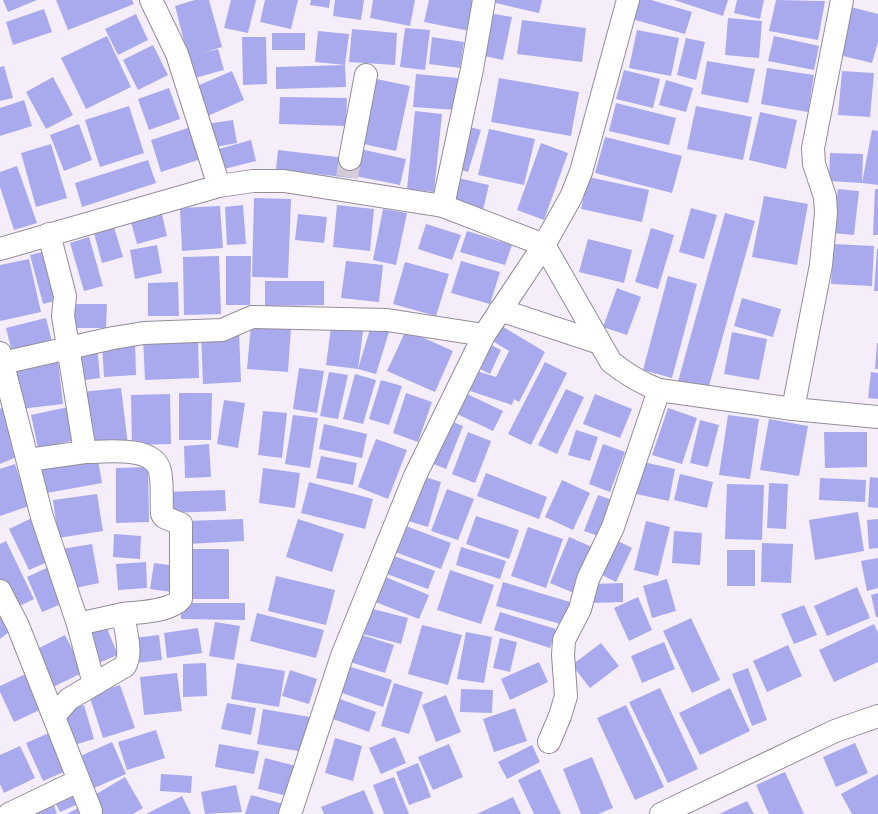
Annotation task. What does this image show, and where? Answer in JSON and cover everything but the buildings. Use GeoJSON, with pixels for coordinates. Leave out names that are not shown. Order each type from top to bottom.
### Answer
{"type":"FeatureCollection","features":[{"type":"Feature","properties":{"kind":"street"},"geometry":{"type":"LineString","coordinates":[[151,0],[177,54],[219,186]]}},
{"type":"Feature","properties":{"kind":"street"},"geometry":{"type":"LineString","coordinates":[[443,206],[472,69],[484,0]]}},
{"type":"Feature","properties":{"kind":"street"},"geometry":{"type":"LineString","coordinates":[[290,814],[342,656],[415,476],[484,335],[544,244],[571,197],[581,172],[628,0]]}},
{"type":"Feature","properties":{"kind":"street"},"geometry":{"type":"LineString","coordinates":[[793,410],[820,265],[826,213],[825,197],[814,164],[813,148],[842,0]]}},
{"type":"Feature","properties":{"kind":"street"},"geometry":{"type":"LineString","coordinates":[[347,176],[366,75]]}},
{"type":"Feature","properties":{"kind":"street"},"geometry":{"type":"LineString","coordinates":[[0,249],[219,186],[253,181],[284,181],[347,176],[443,206],[544,244],[611,362],[625,373],[647,386],[659,390],[793,410],[878,417]]}},
{"type":"Feature","properties":{"kind":"street"},"geometry":{"type":"LineString","coordinates":[[49,234],[65,296],[63,312],[85,452]]}},
{"type":"Feature","properties":{"kind":"street"},"geometry":{"type":"LineString","coordinates":[[500,310],[600,343]]}},
{"type":"Feature","properties":{"kind":"street"},"geometry":{"type":"LineString","coordinates":[[94,684],[78,624],[42,517],[1,358],[144,334],[222,330],[252,316],[387,320],[484,335]]}},
{"type":"Feature","properties":{"kind":"street"},"geometry":{"type":"LineString","coordinates":[[549,742],[560,716],[566,696],[563,655],[564,640],[580,609],[588,579],[613,527],[659,390]]}},
{"type":"Feature","properties":{"kind":"street"},"geometry":{"type":"LineString","coordinates":[[28,460],[85,452],[127,451],[147,456],[154,460],[160,470],[162,514],[164,517],[181,524],[181,599],[176,604],[168,608],[123,614],[78,624]]}},
{"type":"Feature","properties":{"kind":"street"},"geometry":{"type":"LineString","coordinates":[[0,591],[18,626],[90,812]]}},
{"type":"Feature","properties":{"kind":"street"},"geometry":{"type":"LineString","coordinates":[[54,716],[69,699],[125,666],[129,659],[123,614]]}},
{"type":"Feature","properties":{"kind":"street"},"geometry":{"type":"LineString","coordinates":[[661,814],[828,734],[878,716]]}},
{"type":"Feature","properties":{"kind":"street"},"geometry":{"type":"LineString","coordinates":[[9,814],[78,781]]}},
{"type":"Feature","properties":{"kind":"tunnel"},"geometry":{"type":"LineString","coordinates":[[347,177],[350,159]]}}]}
